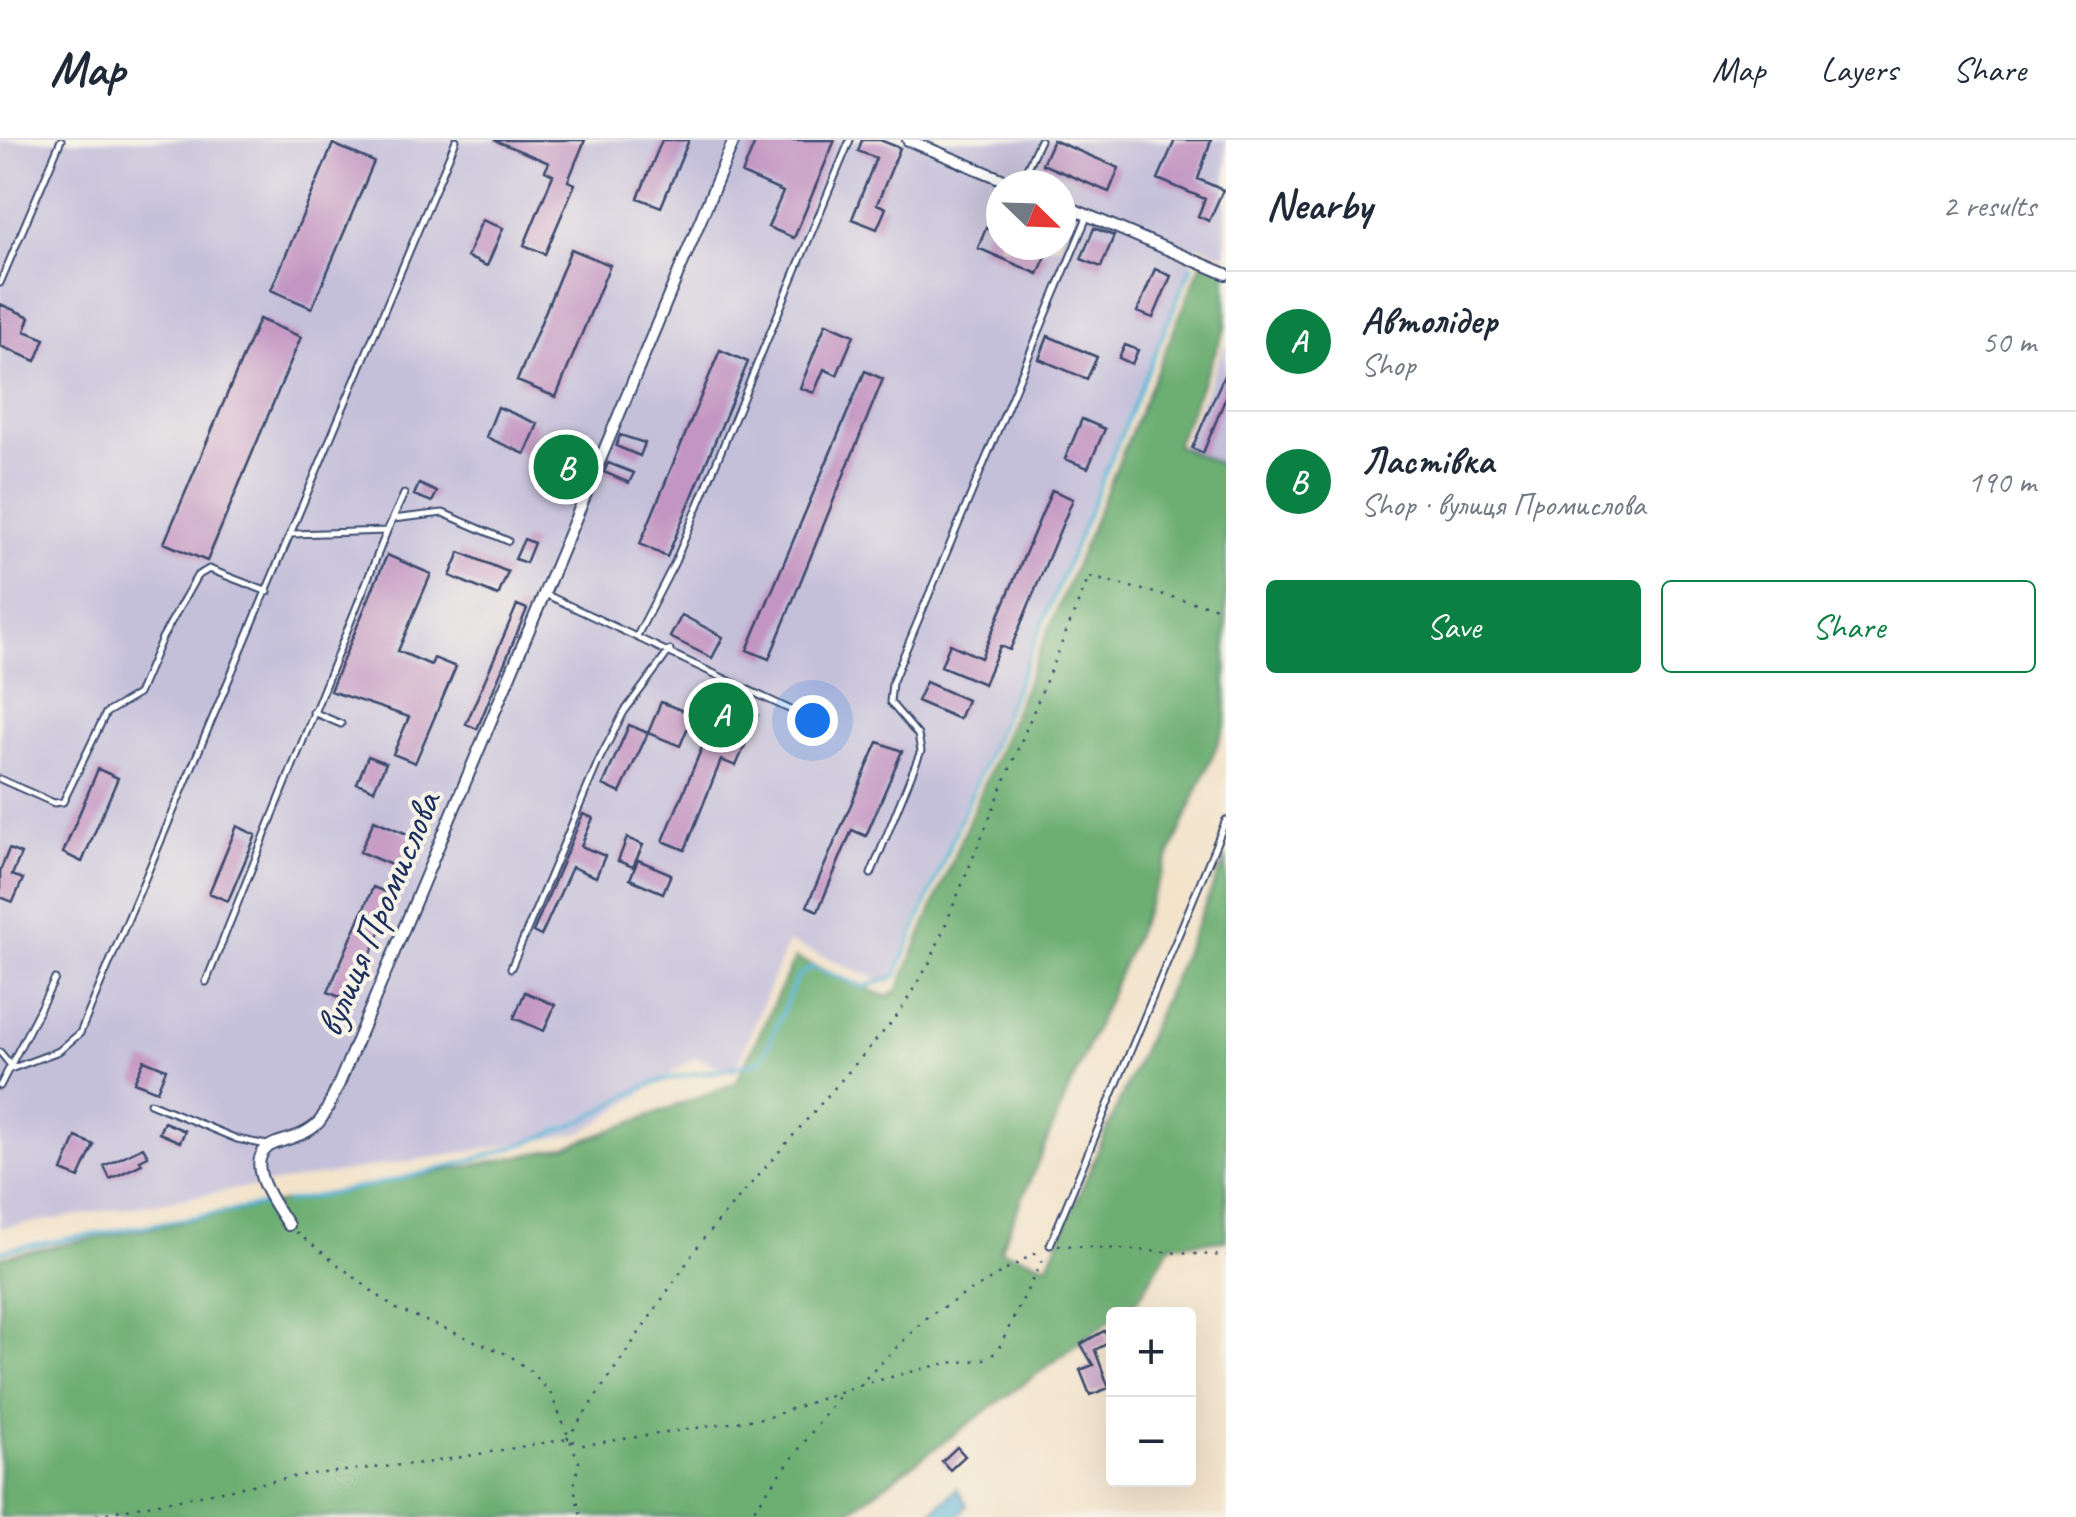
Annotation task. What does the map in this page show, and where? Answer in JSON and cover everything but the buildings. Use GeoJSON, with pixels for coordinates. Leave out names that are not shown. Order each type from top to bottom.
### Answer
{"type":"FeatureCollection","features":[{"type":"Feature","properties":{"kind":"street","name":"вулиця Промислова"},"geometry":{"type":"LineString","coordinates":[[270,1146],[306,1132],[330,1103],[734,140]]}},
{"type":"Feature","properties":{"kind":"street"},"geometry":{"type":"LineString","coordinates":[[908,140],[986,172]]}},
{"type":"Feature","properties":{"kind":"street"},"geometry":{"type":"LineString","coordinates":[[1076,210],[1225,272]]}},
{"type":"Feature","properties":{"kind":"street"},"geometry":{"type":"LineString","coordinates":[[270,1146],[260,1162],[260,1179],[288,1225]]}},
{"type":"Feature","properties":{"kind":"lane"},"geometry":{"type":"LineString","coordinates":[[0,282],[60,140]]}},
{"type":"Feature","properties":{"kind":"lane"},"geometry":{"type":"LineString","coordinates":[[13,1068],[59,1051],[80,1033],[456,140]]}},
{"type":"Feature","properties":{"kind":"lane"},"geometry":{"type":"LineString","coordinates":[[638,634],[676,562],[850,140]]}},
{"type":"Feature","properties":{"kind":"lane"},"geometry":{"type":"LineString","coordinates":[[1025,170],[1040,140]]}},
{"type":"Feature","properties":{"kind":"lane"},"geometry":{"type":"LineString","coordinates":[[871,874],[921,752],[918,735],[890,702],[892,683],[1088,215]]}},
{"type":"Feature","properties":{"kind":"lane"},"geometry":{"type":"LineString","coordinates":[[206,982],[265,843],[273,809],[312,712],[404,494]]}},
{"type":"Feature","properties":{"kind":"lane"},"geometry":{"type":"LineString","coordinates":[[392,520],[443,512],[508,541]]}},
{"type":"Feature","properties":{"kind":"lane"},"geometry":{"type":"LineString","coordinates":[[292,534],[388,530]]}},
{"type":"Feature","properties":{"kind":"lane"},"geometry":{"type":"LineString","coordinates":[[0,779],[54,802],[63,802],[106,713],[138,694],[162,638],[196,576],[209,569],[219,571],[268,592]]}},
{"type":"Feature","properties":{"kind":"lane"},"geometry":{"type":"LineString","coordinates":[[544,594],[638,634],[792,710]]}},
{"type":"Feature","properties":{"kind":"lane"},"geometry":{"type":"LineString","coordinates":[[511,968],[599,760],[624,712],[670,650]]}},
{"type":"Feature","properties":{"kind":"lane"},"geometry":{"type":"LineString","coordinates":[[312,712],[340,724]]}},
{"type":"Feature","properties":{"kind":"lane"},"geometry":{"type":"LineString","coordinates":[[1050,1245],[1226,820]]}},
{"type":"Feature","properties":{"kind":"lane"},"geometry":{"type":"LineString","coordinates":[[0,1086],[13,1068],[55,978]]}},
{"type":"Feature","properties":{"kind":"lane"},"geometry":{"type":"LineString","coordinates":[[0,1052],[13,1068]]}},
{"type":"Feature","properties":{"kind":"lane"},"geometry":{"type":"LineString","coordinates":[[150,1103],[238,1139],[270,1146]]}},
{"type":"Feature","properties":{"kind":"path"},"geometry":{"type":"LineString","coordinates":[[567,1439],[704,1239],[898,1015],[930,962],[1089,578],[1226,610]]}},
{"type":"Feature","properties":{"kind":"path"},"geometry":{"type":"LineString","coordinates":[[288,1225],[394,1308],[520,1361],[551,1394],[579,1462],[574,1486],[580,1517]]}},
{"type":"Feature","properties":{"kind":"path"},"geometry":{"type":"LineString","coordinates":[[86,1517],[304,1475],[432,1462],[567,1439],[584,1446],[769,1417],[859,1385],[946,1364],[982,1360],[997,1352],[1050,1245]]}},
{"type":"Feature","properties":{"kind":"path"},"geometry":{"type":"LineString","coordinates":[[859,1385],[928,1316],[1013,1262],[1050,1245],[1226,1256]]}},
{"type":"Feature","properties":{"kind":"path"},"geometry":{"type":"LineString","coordinates":[[748,1517],[843,1390]]}},
{"type":"Feature","properties":{"kind":"shaded area"},"geometry":{"type":"Polygon","coordinates":[[[0,140],[1226,140],[1226,256],[1198,245],[889,984],[788,942],[734,1073],[696,1057],[582,1133],[0,1228],[0,140]]]}},
{"type":"Feature","properties":{"kind":"shaded area"},"geometry":{"type":"Polygon","coordinates":[[[1226,342],[1226,467],[1182,448],[1226,342]]]}},
{"type":"Feature","properties":{"kind":"green space"},"geometry":{"type":"Polygon","coordinates":[[[1206,253],[1226,261],[1226,327],[1176,445],[1226,467],[1226,724],[1000,1250],[1048,1265],[1226,857],[1226,1240],[1171,1244],[1138,1300],[1128,1307],[1106,1307],[1106,1323],[841,1517],[0,1517],[0,1257],[567,1147],[736,1083],[795,958],[887,997],[898,990],[1206,253]]]}},
{"type":"Feature","properties":{"kind":"water"},"geometry":{"type":"Polygon","coordinates":[[[957,1488],[967,1505],[958,1517],[927,1517],[957,1488]]]}},
{"type":"Feature","properties":{"kind":"waterway"},"geometry":{"type":"LineString","coordinates":[[286,1202],[476,1159],[582,1121],[657,1082],[762,1060],[797,977],[812,967],[864,987],[895,977],[1192,265]]}},
{"type":"Feature","properties":{"kind":"waterway"},"geometry":{"type":"LineString","coordinates":[[0,1251],[270,1204]]}},
{"type":"Feature","properties":{"kind":"place","name":"Ластівка"},"geometry":{"type":"Point","coordinates":[566,467]}},
{"type":"Feature","properties":{"kind":"place","name":"Автолідер"},"geometry":{"type":"Point","coordinates":[721,715]}}]}
